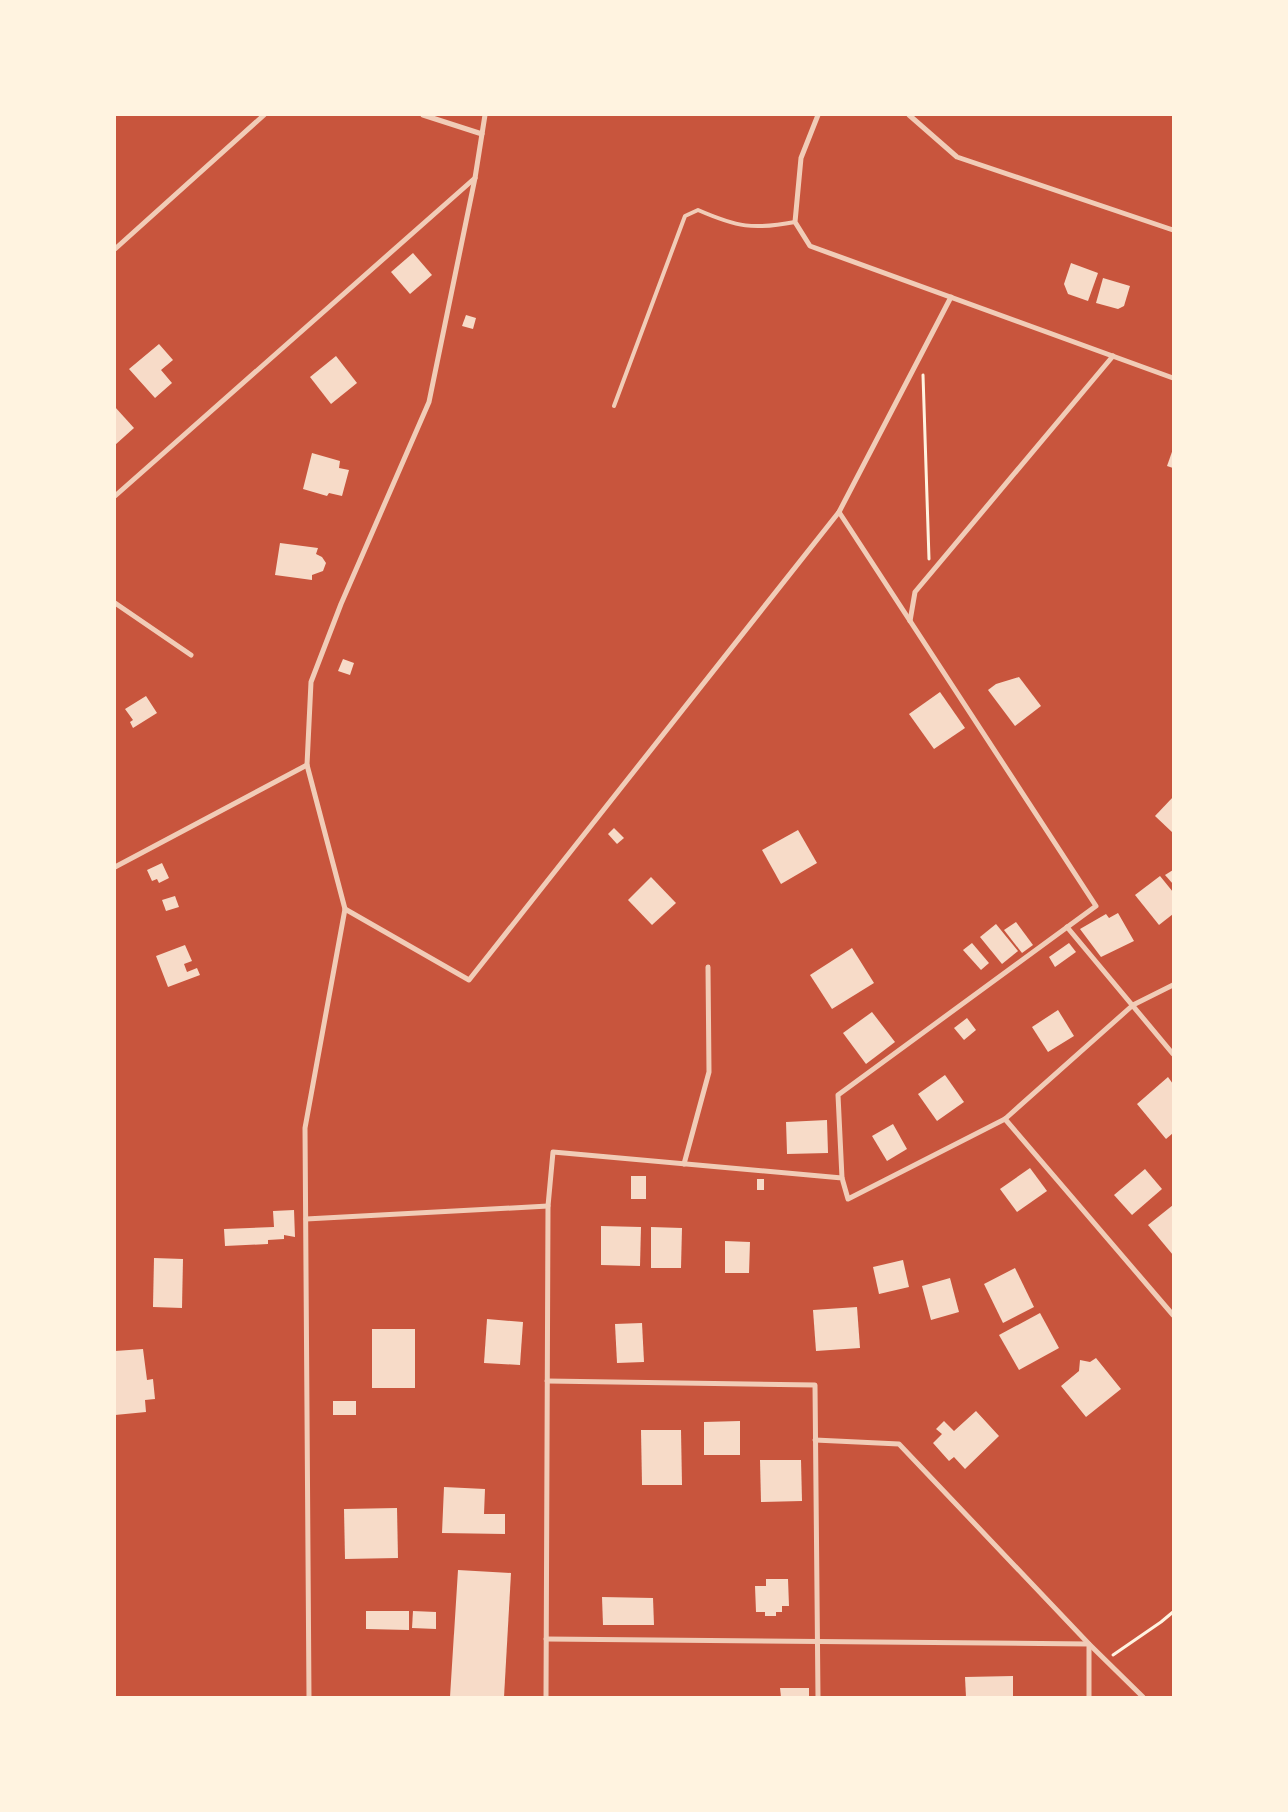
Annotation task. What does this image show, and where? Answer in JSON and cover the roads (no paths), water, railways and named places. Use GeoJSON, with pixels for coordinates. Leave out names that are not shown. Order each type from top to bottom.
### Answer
{"type":"FeatureCollection","features":[{"type":"Feature","properties":{"kind":"street"},"geometry":{"type":"LineString","coordinates":[[115,249],[264,115]]}},
{"type":"Feature","properties":{"kind":"street"},"geometry":{"type":"LineString","coordinates":[[423,115],[482,134]]}},
{"type":"Feature","properties":{"kind":"street"},"geometry":{"type":"LineString","coordinates":[[309,1697],[306,1128],[345,909],[307,764],[311,682],[341,604],[429,402],[486,115]]}},
{"type":"Feature","properties":{"kind":"street"},"geometry":{"type":"LineString","coordinates":[[818,115],[801,158],[795,222],[810,246],[1173,378]]}},
{"type":"Feature","properties":{"kind":"street"},"geometry":{"type":"LineString","coordinates":[[909,115],[957,157],[1173,230]]}},
{"type":"Feature","properties":{"kind":"street"},"geometry":{"type":"LineString","coordinates":[[115,496],[475,178]]}},
{"type":"Feature","properties":{"kind":"street"},"geometry":{"type":"LineString","coordinates":[[345,909],[469,980],[839,512],[951,297]]}},
{"type":"Feature","properties":{"kind":"street"},"geometry":{"type":"LineString","coordinates":[[910,622],[915,592],[1112,356]]}},
{"type":"Feature","properties":{"kind":"street"},"geometry":{"type":"LineString","coordinates":[[839,512],[1096,906],[838,1095],[842,1178],[848,1199],[1005,1119],[1133,1005],[1173,986]]}},
{"type":"Feature","properties":{"kind":"street"},"geometry":{"type":"LineString","coordinates":[[115,603],[191,655]]}},
{"type":"Feature","properties":{"kind":"street"},"geometry":{"type":"LineString","coordinates":[[115,867],[307,764]]}},
{"type":"Feature","properties":{"kind":"street"},"geometry":{"type":"LineString","coordinates":[[1067,927],[1173,1054]]}},
{"type":"Feature","properties":{"kind":"street"},"geometry":{"type":"LineString","coordinates":[[684,1164],[709,1072],[708,967]]}},
{"type":"Feature","properties":{"kind":"street"},"geometry":{"type":"LineString","coordinates":[[1005,1119],[1173,1315]]}},
{"type":"Feature","properties":{"kind":"street"},"geometry":{"type":"LineString","coordinates":[[546,1697],[548,1206],[553,1152],[842,1178]]}},
{"type":"Feature","properties":{"kind":"street"},"geometry":{"type":"LineString","coordinates":[[306,1219],[548,1206]]}},
{"type":"Feature","properties":{"kind":"street"},"geometry":{"type":"LineString","coordinates":[[547,1381],[814,1385],[818,1697]]}},
{"type":"Feature","properties":{"kind":"street"},"geometry":{"type":"LineString","coordinates":[[815,1440],[899,1444],[1089,1644],[1143,1697]]}},
{"type":"Feature","properties":{"kind":"street"},"geometry":{"type":"LineString","coordinates":[[546,1639],[1089,1644]]}},
{"type":"Feature","properties":{"kind":"street"},"geometry":{"type":"LineString","coordinates":[[1089,1644],[1089,1697]]}},
{"type":"Feature","properties":{"kind":"lane"},"geometry":{"type":"LineString","coordinates":[[614,406],[685,216],[698,210],[730,224],[768,227],[795,222]]}}]}
